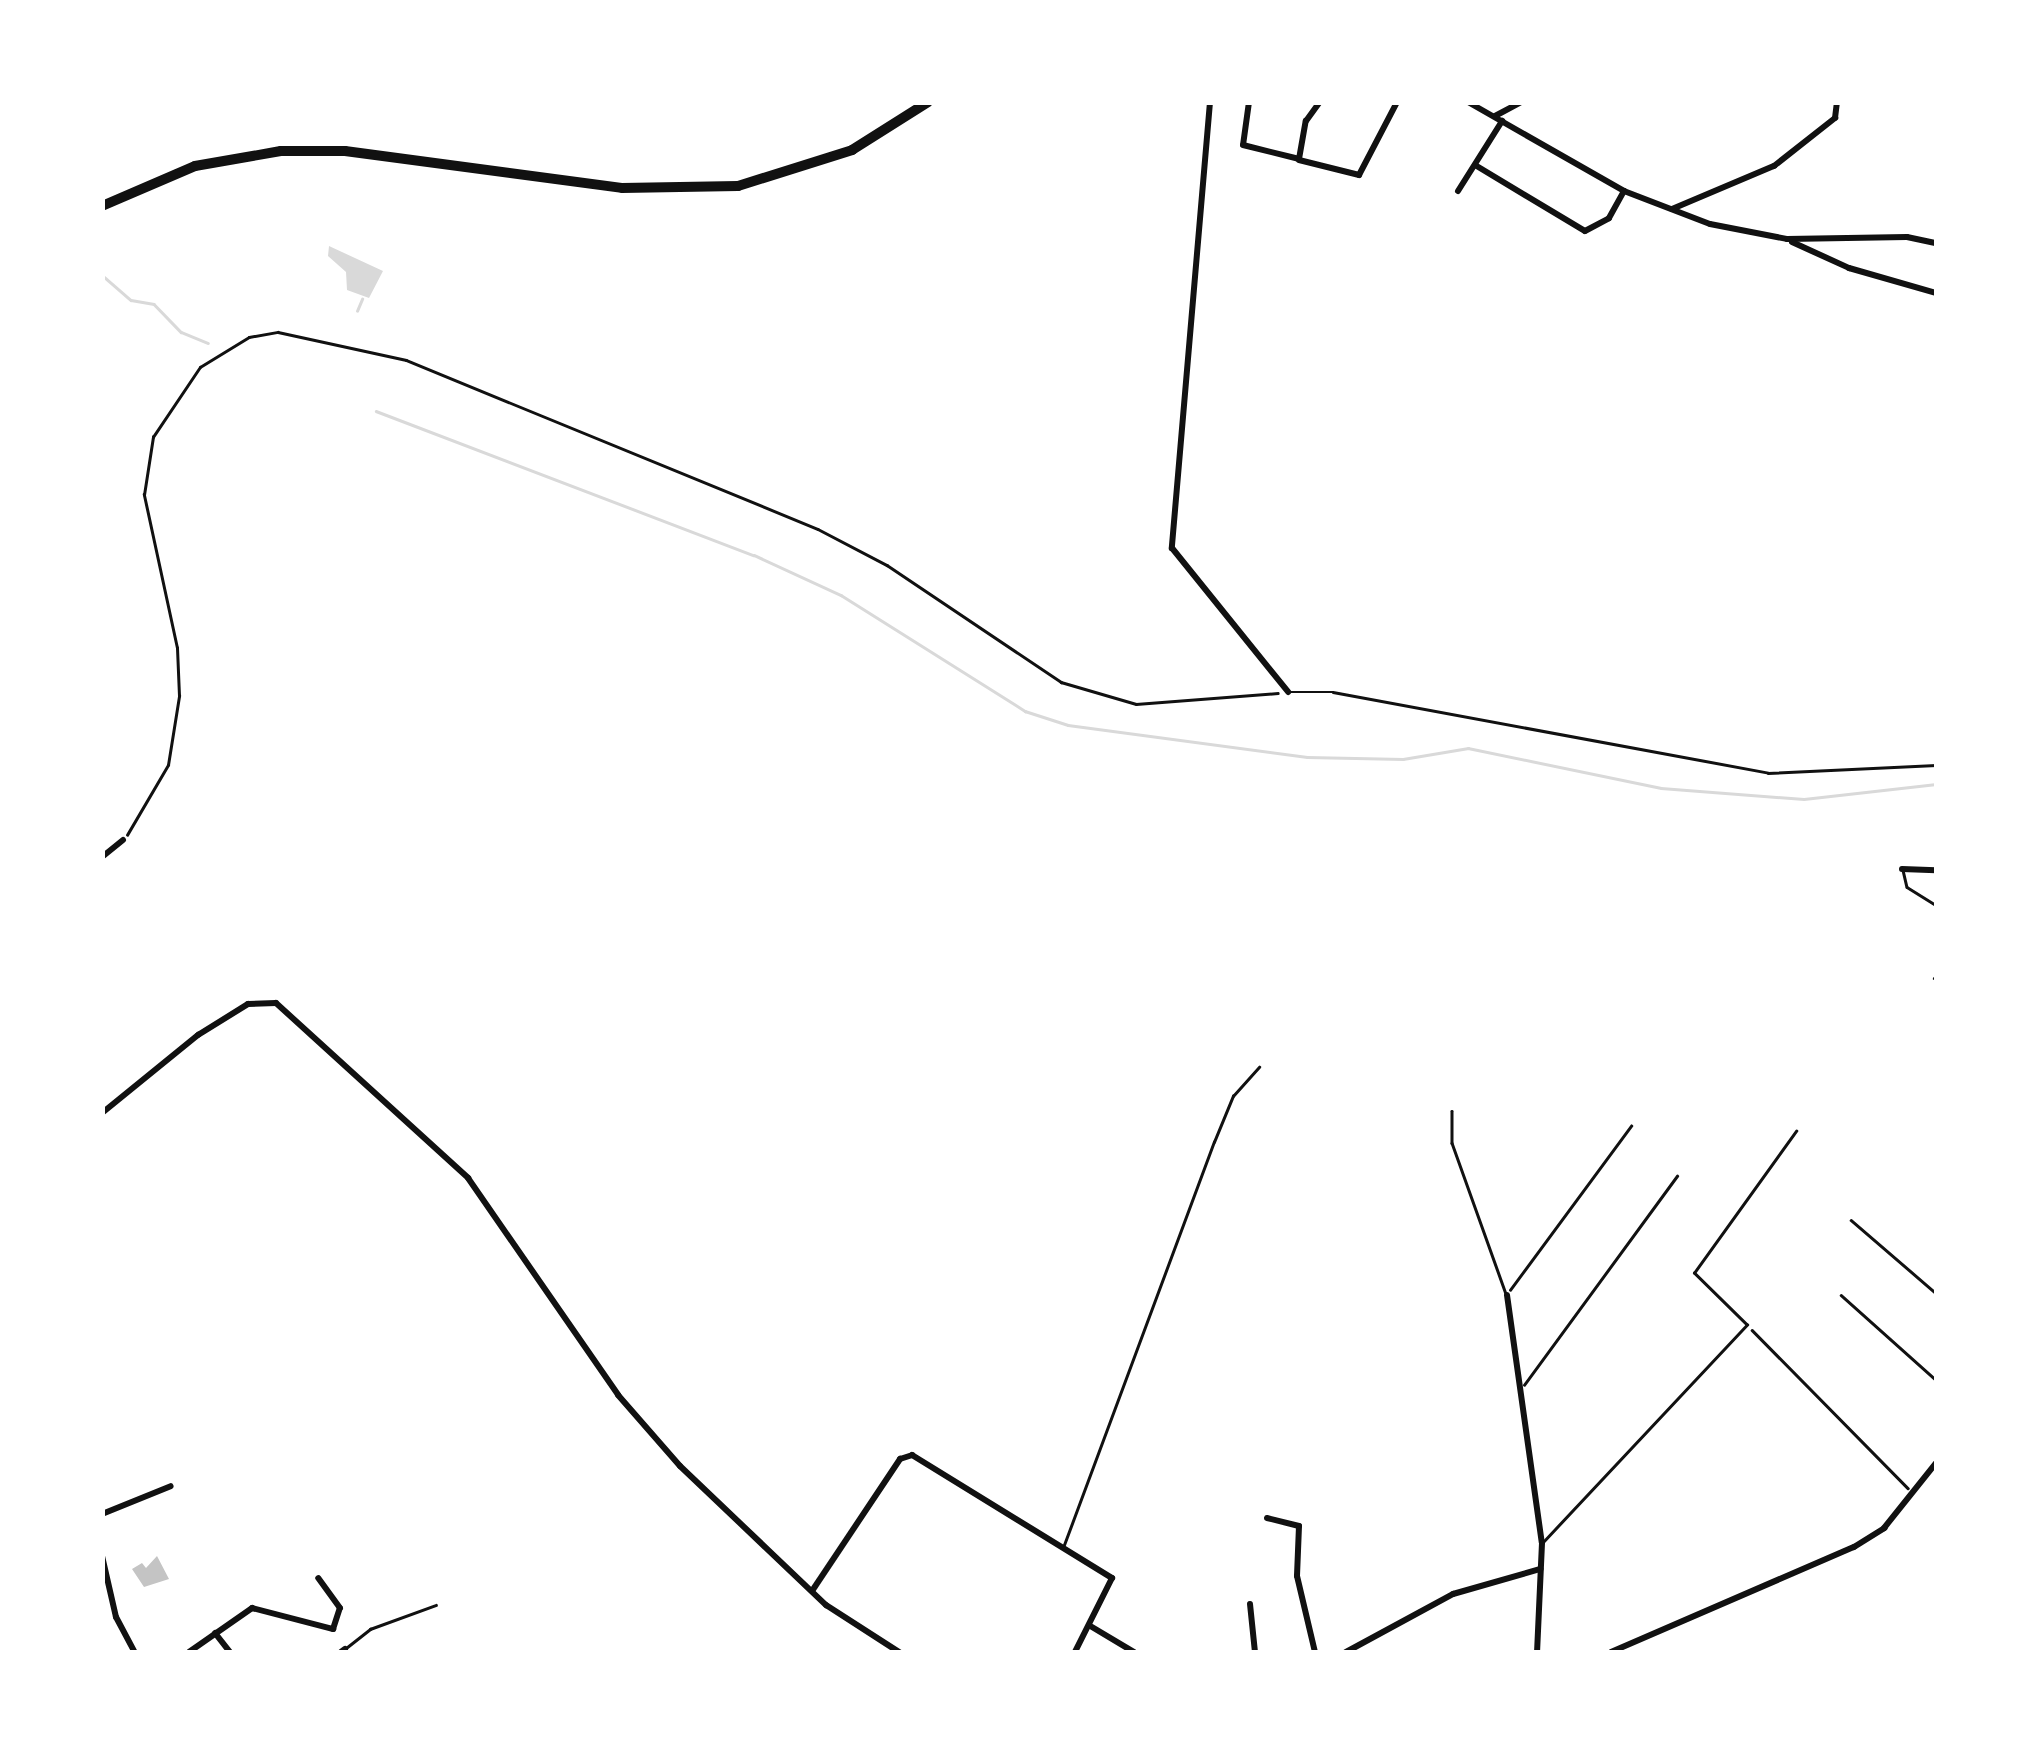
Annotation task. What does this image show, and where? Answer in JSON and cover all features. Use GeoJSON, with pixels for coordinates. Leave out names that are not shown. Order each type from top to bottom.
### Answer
{"type":"FeatureCollection","features":[{"type":"Feature","properties":{"kind":"main road"},"geometry":{"type":"LineString","coordinates":[[102,206],[195,166],[281,151],[346,150],[622,188],[738,186],[834,158],[928,102]]}},
{"type":"Feature","properties":{"kind":"street"},"geometry":{"type":"LineString","coordinates":[[1210,102],[1172,548],[1288,692]]}},
{"type":"Feature","properties":{"kind":"street"},"geometry":{"type":"LineString","coordinates":[[1249,102],[1243,145],[1359,175],[1397,102]]}},
{"type":"Feature","properties":{"kind":"street"},"geometry":{"type":"LineString","coordinates":[[1298,160],[1306,120],[1320,102]]}},
{"type":"Feature","properties":{"kind":"street"},"geometry":{"type":"LineString","coordinates":[[1468,102],[1624,191],[1671,209],[1787,239],[1849,268],[1936,294]]}},
{"type":"Feature","properties":{"kind":"street"},"geometry":{"type":"LineString","coordinates":[[1494,117],[1521,102]]}},
{"type":"Feature","properties":{"kind":"street"},"geometry":{"type":"LineString","coordinates":[[1671,209],[1774,166],[1835,118],[1837,102]]}},
{"type":"Feature","properties":{"kind":"street"},"geometry":{"type":"LineString","coordinates":[[1458,192],[1502,122]]}},
{"type":"Feature","properties":{"kind":"street"},"geometry":{"type":"LineString","coordinates":[[1475,165],[1585,230],[1608,218],[1624,191]]}},
{"type":"Feature","properties":{"kind":"street"},"geometry":{"type":"LineString","coordinates":[[1787,239],[1907,237],[1936,243]]}},
{"type":"Feature","properties":{"kind":"street"},"geometry":{"type":"LineString","coordinates":[[102,857],[123,840]]}},
{"type":"Feature","properties":{"kind":"street"},"geometry":{"type":"LineString","coordinates":[[1902,868],[1936,870]]}},
{"type":"Feature","properties":{"kind":"street"},"geometry":{"type":"LineString","coordinates":[[102,1113],[198,1034],[248,1004],[276,1003],[468,1178],[618,1395],[680,1466],[812,1591],[899,1652]]}},
{"type":"Feature","properties":{"kind":"street"},"geometry":{"type":"LineString","coordinates":[[1507,1295],[1524,1384],[1542,1543],[1537,1652]]}},
{"type":"Feature","properties":{"kind":"street"},"geometry":{"type":"LineString","coordinates":[[812,1591],[900,1459],[912,1455],[1112,1578],[1092,1627],[1075,1652]]}},
{"type":"Feature","properties":{"kind":"street"},"geometry":{"type":"LineString","coordinates":[[1611,1652],[1854,1547],[1884,1528],[1936,1463]]}},
{"type":"Feature","properties":{"kind":"street"},"geometry":{"type":"LineString","coordinates":[[102,1514],[171,1486]]}},
{"type":"Feature","properties":{"kind":"street"},"geometry":{"type":"LineString","coordinates":[[1268,1518],[1298,1526],[1297,1576],[1315,1652]]}},
{"type":"Feature","properties":{"kind":"street"},"geometry":{"type":"LineString","coordinates":[[102,1556],[116,1617],[135,1652]]}},
{"type":"Feature","properties":{"kind":"street"},"geometry":{"type":"LineString","coordinates":[[1346,1652],[1453,1594],[1540,1569]]}},
{"type":"Feature","properties":{"kind":"street"},"geometry":{"type":"LineString","coordinates":[[188,1652],[252,1608],[333,1628],[340,1608],[318,1578]]}},
{"type":"Feature","properties":{"kind":"street"},"geometry":{"type":"LineString","coordinates":[[1250,1604],[1254,1652]]}},
{"type":"Feature","properties":{"kind":"street"},"geometry":{"type":"LineString","coordinates":[[1092,1627],[1134,1652]]}},
{"type":"Feature","properties":{"kind":"street"},"geometry":{"type":"LineString","coordinates":[[215,1633],[230,1652]]}},
{"type":"Feature","properties":{"kind":"lane"},"geometry":{"type":"LineString","coordinates":[[1288,692],[1333,692],[1768,773],[1936,765]]}},
{"type":"Feature","properties":{"kind":"lane"},"geometry":{"type":"LineString","coordinates":[[1902,868],[1908,887],[1936,905]]}},
{"type":"Feature","properties":{"kind":"lane"},"geometry":{"type":"LineString","coordinates":[[1064,1545],[1214,1142],[1233,1096],[1259,1067]]}},
{"type":"Feature","properties":{"kind":"lane"},"geometry":{"type":"LineString","coordinates":[[1452,1111],[1452,1143],[1507,1295]]}},
{"type":"Feature","properties":{"kind":"lane"},"geometry":{"type":"LineString","coordinates":[[1542,1543],[1747,1325],[1694,1273],[1796,1131]]}},
{"type":"Feature","properties":{"kind":"lane"},"geometry":{"type":"LineString","coordinates":[[1524,1384],[1677,1176]]}},
{"type":"Feature","properties":{"kind":"lane"},"geometry":{"type":"LineString","coordinates":[[1851,1220],[1936,1294]]}},
{"type":"Feature","properties":{"kind":"lane"},"geometry":{"type":"LineString","coordinates":[[1841,1295],[1936,1380]]}},
{"type":"Feature","properties":{"kind":"lane"},"geometry":{"type":"LineString","coordinates":[[343,1651],[370,1630],[436,1605]]}},
{"type":"Feature","properties":{"kind":"path"},"geometry":{"type":"LineString","coordinates":[[123,840],[168,765],[179,696],[177,648],[144,494],[153,437],[200,367],[250,337],[278,332],[406,360],[818,529],[887,565],[1061,682],[1136,704],[1288,692]]}},
{"type":"Feature","properties":{"kind":"path"},"geometry":{"type":"LineString","coordinates":[[1507,1295],[1631,1126]]}},
{"type":"Feature","properties":{"kind":"path"},"geometry":{"type":"LineString","coordinates":[[1747,1325],[1913,1493]]}},
{"type":"Feature","properties":{"kind":"shaded area"},"geometry":{"type":"Polygon","coordinates":[[[329,246],[383,271],[369,298],[347,290],[346,272],[328,256],[329,246]]]}},
{"type":"Feature","properties":{"kind":"building"},"geometry":{"type":"Polygon","coordinates":[[[157,1556],[169,1579],[144,1587],[132,1569],[142,1563],[146,1568],[157,1556]]]}},
{"type":"Feature","properties":{"kind":"waterway"},"geometry":{"type":"LineString","coordinates":[[102,275],[131,300],[154,304],[181,332],[208,343]]}},
{"type":"Feature","properties":{"kind":"waterway"},"geometry":{"type":"LineString","coordinates":[[357,311],[362,299]]}},
{"type":"Feature","properties":{"kind":"waterway"},"geometry":{"type":"LineString","coordinates":[[376,411],[754,555],[841,595],[1025,711],[1068,725],[1307,757],[1403,759],[1468,748],[1661,788],[1804,799],[1936,784]]}}]}
